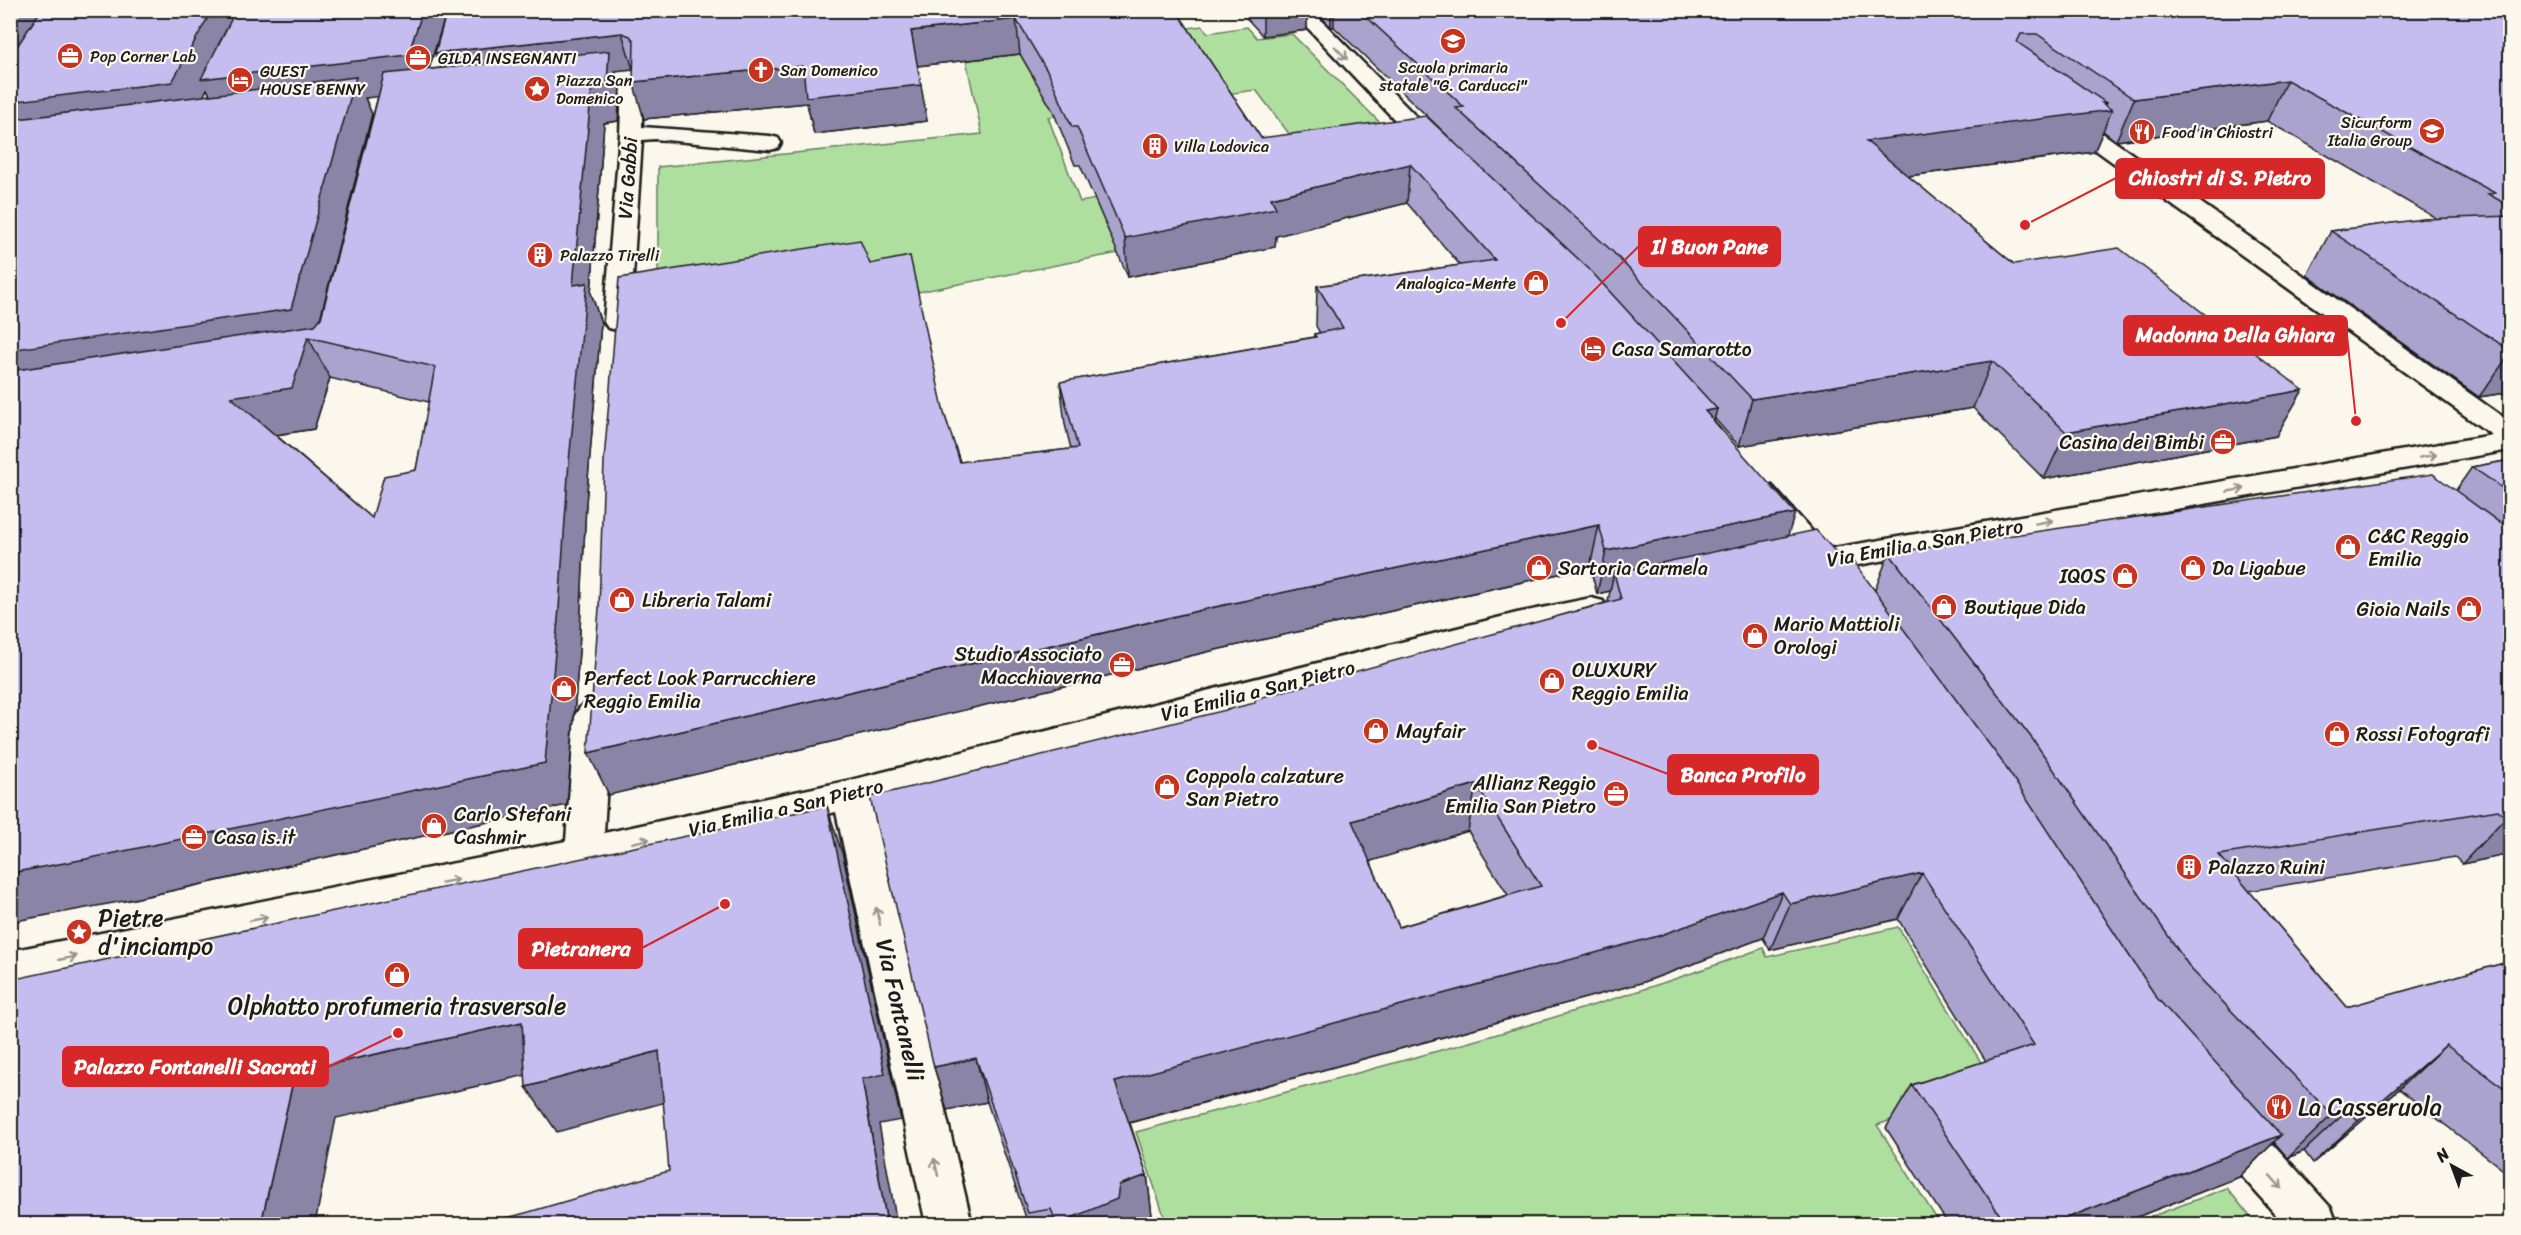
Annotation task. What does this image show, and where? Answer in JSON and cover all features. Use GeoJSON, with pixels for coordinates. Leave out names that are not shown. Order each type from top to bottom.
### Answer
{"type":"FeatureCollection","features":[{"type":"Feature","properties":{"kind":"street"},"geometry":{"type":"LineString","coordinates":[[1300,10],[1458,171]]}},
{"type":"Feature","properties":{"kind":"street","name":"Via Gabbi"},"geometry":{"type":"LineString","coordinates":[[550,86],[632,77],[631,134],[615,348]]}},
{"type":"Feature","properties":{"kind":"street"},"geometry":{"type":"LineString","coordinates":[[2047,105],[2511,435]]}},
{"type":"Feature","properties":{"kind":"street"},"geometry":{"type":"LineString","coordinates":[[631,134],[656,132],[770,143]]}},
{"type":"Feature","properties":{"kind":"street","name":"Via Emilia a San Pietro"},"geometry":{"type":"LineString","coordinates":[[1762,573],[1821,560],[2511,441]]}},
{"type":"Feature","properties":{"kind":"street"},"geometry":{"type":"LineString","coordinates":[[2358,469],[2385,490]]}},
{"type":"Feature","properties":{"kind":"street"},"geometry":{"type":"LineString","coordinates":[[1743,472],[1821,560],[1845,595]]}},
{"type":"Feature","properties":{"kind":"street","name":"Via Emilia a San Pietro"},"geometry":{"type":"LineString","coordinates":[[10,969],[584,854],[851,795],[1517,625],[1622,603]]}},
{"type":"Feature","properties":{"kind":"street"},"geometry":{"type":"LineString","coordinates":[[584,854],[595,687]]}},
{"type":"Feature","properties":{"kind":"street","name":"Via Fontanelli"},"geometry":{"type":"LineString","coordinates":[[851,795],[949,1224]]}},
{"type":"Feature","properties":{"kind":"street"},"geometry":{"type":"LineString","coordinates":[[2203,1100],[2314,1224]]}},
{"type":"Feature","properties":{"kind":"green space"},"geometry":{"type":"Polygon","coordinates":[[[1202,26],[1208,33],[1247,27],[1257,38],[1292,34],[1410,153],[1211,235],[882,299],[658,310],[658,167],[982,134],[966,60],[1202,26]],[[1256,90],[1048,117],[1080,202],[1309,160],[1256,90]]]}},
{"type":"Feature","properties":{"kind":"green space"},"geometry":{"type":"Polygon","coordinates":[[[1898,927],[1995,1085],[1877,1125],[1940,1224],[1161,1224],[1166,1222],[1136,1132],[1452,1047],[1608,1001],[1763,948],[1767,957],[1898,927]]]}},
{"type":"Feature","properties":{"kind":"green space"},"geometry":{"type":"Polygon","coordinates":[[[2227,1188],[2256,1224],[2132,1224],[2227,1188]]]}},
{"type":"Feature","properties":{"kind":"building"},"geometry":{"type":"Polygon","coordinates":[[[10,10],[17,10],[10,20],[10,10]]]}},
{"type":"Feature","properties":{"kind":"building"},"geometry":{"type":"Polygon","coordinates":[[[41,10],[212,10],[172,82],[10,102],[10,57],[41,10]]]}},
{"type":"Feature","properties":{"kind":"building"},"geometry":{"type":"Polygon","coordinates":[[[236,10],[423,10],[408,55],[201,79],[236,10]]]}},
{"type":"Feature","properties":{"kind":"building"},"geometry":{"type":"Polygon","coordinates":[[[447,10],[1176,10],[1261,138],[1426,116],[1590,270],[1717,409],[1705,411],[1795,513],[1606,551],[1599,525],[1210,608],[588,753],[599,608],[604,461],[619,278],[860,240],[870,264],[910,256],[944,413],[960,462],[1078,448],[1060,382],[1316,337],[1314,334],[1343,328],[1317,286],[1495,260],[1410,164],[1271,198],[1276,208],[1125,238],[1077,127],[1072,127],[1049,74],[1016,19],[911,31],[921,85],[806,97],[803,66],[633,82],[634,41],[630,36],[622,33],[435,53],[447,10]]]}},
{"type":"Feature","properties":{"kind":"building"},"geometry":{"type":"Polygon","coordinates":[[[1359,10],[2511,10],[2511,207],[2488,194],[2495,193],[2287,80],[2134,99],[2037,34],[2021,34],[2017,42],[2106,103],[2102,103],[2112,110],[1866,141],[2014,264],[2119,248],[2303,390],[2066,432],[1992,361],[1752,399],[1613,252],[1456,108],[1464,107],[1359,10]]]}},
{"type":"Feature","properties":{"kind":"building"},"geometry":{"type":"Polygon","coordinates":[[[609,51],[607,85],[592,86],[573,285],[587,283],[569,461],[545,763],[10,873],[10,371],[315,325],[321,318],[384,74],[609,51]],[[308,337],[292,388],[231,397],[372,518],[384,476],[416,470],[435,367],[308,337]]]}},
{"type":"Feature","properties":{"kind":"building"},"geometry":{"type":"Polygon","coordinates":[[[356,77],[291,309],[10,350],[10,120],[356,77]]]}},
{"type":"Feature","properties":{"kind":"building"},"geometry":{"type":"Polygon","coordinates":[[[2511,216],[2511,351],[2331,231],[2423,219],[2511,216]]]}},
{"type":"Feature","properties":{"kind":"building"},"geometry":{"type":"Polygon","coordinates":[[[2511,460],[2511,494],[2472,467],[2511,460]]]}},
{"type":"Feature","properties":{"kind":"building"},"geometry":{"type":"Polygon","coordinates":[[[2433,474],[2511,531],[2511,816],[2506,817],[2498,810],[2219,855],[2347,1007],[2511,961],[2511,1093],[2446,1045],[2358,1121],[2349,1109],[2332,1115],[2191,969],[2034,741],[1889,553],[2433,474]]]}},
{"type":"Feature","properties":{"kind":"building"},"geometry":{"type":"Polygon","coordinates":[[[1816,530],[1842,559],[1850,557],[2003,763],[2157,998],[2281,1135],[2051,1224],[2006,1224],[1912,1085],[2034,1045],[1922,873],[1790,904],[1782,892],[1658,936],[1115,1082],[1147,1175],[1119,1185],[1117,1199],[1057,1224],[1051,1209],[1028,1213],[976,1058],[934,1067],[870,797],[1255,703],[1255,699],[1621,599],[1614,573],[1816,530]],[[1476,784],[1352,821],[1399,927],[1541,886],[1476,784]]]}},
{"type":"Feature","properties":{"kind":"building"},"geometry":{"type":"Polygon","coordinates":[[[827,806],[885,1074],[862,1079],[887,1224],[484,1224],[669,1171],[659,1051],[526,1087],[522,1022],[295,1072],[261,1224],[10,1224],[10,980],[827,806]]]}},
{"type":"Feature","properties":{"kind":"place","name":"Scuola primaria statale \"G. Carducci\""},"geometry":{"type":"Point","coordinates":[1453,41]}},
{"type":"Feature","properties":{"kind":"place","name":"Pop Corner Lab"},"geometry":{"type":"Point","coordinates":[70,56]}},
{"type":"Feature","properties":{"kind":"place","name":"GILDA INSEGNANTI"},"geometry":{"type":"Point","coordinates":[418,58]}},
{"type":"Feature","properties":{"kind":"place","name":"San Domenico"},"geometry":{"type":"Point","coordinates":[761,70]}},
{"type":"Feature","properties":{"kind":"place","name":"GUEST HOUSE BENNY"},"geometry":{"type":"Point","coordinates":[240,80]}},
{"type":"Feature","properties":{"kind":"place","name":"Piazza San Domenico"},"geometry":{"type":"Point","coordinates":[537,89]}},
{"type":"Feature","properties":{"kind":"place","name":"Sicurform Italia Group"},"geometry":{"type":"Point","coordinates":[2432,131]}},
{"type":"Feature","properties":{"kind":"place","name":"Food in Chiostri"},"geometry":{"type":"Point","coordinates":[2142,132]}},
{"type":"Feature","properties":{"kind":"place","name":"Villa Lodovica"},"geometry":{"type":"Point","coordinates":[1155,146]}},
{"type":"Feature","properties":{"kind":"place","name":"Chiostri di S. Pietro"},"geometry":{"type":"Point","coordinates":[2025,225]}},
{"type":"Feature","properties":{"kind":"place","name":"Palazzo Tirelli"},"geometry":{"type":"Point","coordinates":[540,255]}},
{"type":"Feature","properties":{"kind":"place","name":"Analogica-Mente"},"geometry":{"type":"Point","coordinates":[1536,283]}},
{"type":"Feature","properties":{"kind":"place","name":"Il Buon Pane"},"geometry":{"type":"Point","coordinates":[1561,323]}},
{"type":"Feature","properties":{"kind":"place","name":"Casa Samarotto"},"geometry":{"type":"Point","coordinates":[1593,349]}},
{"type":"Feature","properties":{"kind":"place","name":"Madonna Della Ghiara"},"geometry":{"type":"Point","coordinates":[2356,421]}},
{"type":"Feature","properties":{"kind":"place","name":"Casina dei Bimbi"},"geometry":{"type":"Point","coordinates":[2223,442]}},
{"type":"Feature","properties":{"kind":"place","name":"C&C Reggio Emilia"},"geometry":{"type":"Point","coordinates":[2348,547]}},
{"type":"Feature","properties":{"kind":"place","name":"Sartoria Carmela"},"geometry":{"type":"Point","coordinates":[1539,568]}},
{"type":"Feature","properties":{"kind":"place","name":"Da Ligabue"},"geometry":{"type":"Point","coordinates":[2193,568]}},
{"type":"Feature","properties":{"kind":"place","name":"IQOS"},"geometry":{"type":"Point","coordinates":[2125,576]}},
{"type":"Feature","properties":{"kind":"place","name":"Libreria Talami"},"geometry":{"type":"Point","coordinates":[622,600]}},
{"type":"Feature","properties":{"kind":"place","name":"Boutique Dida"},"geometry":{"type":"Point","coordinates":[1944,607]}},
{"type":"Feature","properties":{"kind":"place","name":"Gioia Nails"},"geometry":{"type":"Point","coordinates":[2469,609]}},
{"type":"Feature","properties":{"kind":"place","name":"Mario Mattioli Orologi"},"geometry":{"type":"Point","coordinates":[1755,636]}},
{"type":"Feature","properties":{"kind":"place","name":"Studio Associato Macchiaverna"},"geometry":{"type":"Point","coordinates":[1122,665]}},
{"type":"Feature","properties":{"kind":"place","name":"OLUXURY Reggio Emilia"},"geometry":{"type":"Point","coordinates":[1552,681]}},
{"type":"Feature","properties":{"kind":"place","name":"Perfect Look Parrucchiere Reggio Emilia"},"geometry":{"type":"Point","coordinates":[564,689]}},
{"type":"Feature","properties":{"kind":"place","name":"Mayfair"},"geometry":{"type":"Point","coordinates":[1376,731]}},
{"type":"Feature","properties":{"kind":"place","name":"Rossi Fotografi"},"geometry":{"type":"Point","coordinates":[2337,734]}},
{"type":"Feature","properties":{"kind":"place","name":"Banca Profilo"},"geometry":{"type":"Point","coordinates":[1592,745]}},
{"type":"Feature","properties":{"kind":"place","name":"Coppola calzature San Pietro"},"geometry":{"type":"Point","coordinates":[1167,787]}},
{"type":"Feature","properties":{"kind":"place","name":"Allianz Reggio Emilia San Pietro"},"geometry":{"type":"Point","coordinates":[1616,794]}},
{"type":"Feature","properties":{"kind":"place","name":"Carlo Stefani Cashmir"},"geometry":{"type":"Point","coordinates":[434,826]}},
{"type":"Feature","properties":{"kind":"place","name":"Casa is.it"},"geometry":{"type":"Point","coordinates":[194,837]}},
{"type":"Feature","properties":{"kind":"place","name":"Palazzo Ruini"},"geometry":{"type":"Point","coordinates":[2189,867]}},
{"type":"Feature","properties":{"kind":"place","name":"Pietranera"},"geometry":{"type":"Point","coordinates":[725,904]}},
{"type":"Feature","properties":{"kind":"place","name":"Pietre d'inciampo"},"geometry":{"type":"Point","coordinates":[79,932]}},
{"type":"Feature","properties":{"kind":"place","name":"Olphatto profumeria trasversale"},"geometry":{"type":"Point","coordinates":[397,975]}},
{"type":"Feature","properties":{"kind":"place","name":"Palazzo Fontanelli Sacrati"},"geometry":{"type":"Point","coordinates":[398,1033]}},
{"type":"Feature","properties":{"kind":"place","name":"La Casseruola"},"geometry":{"type":"Point","coordinates":[2279,1107]}}]}
